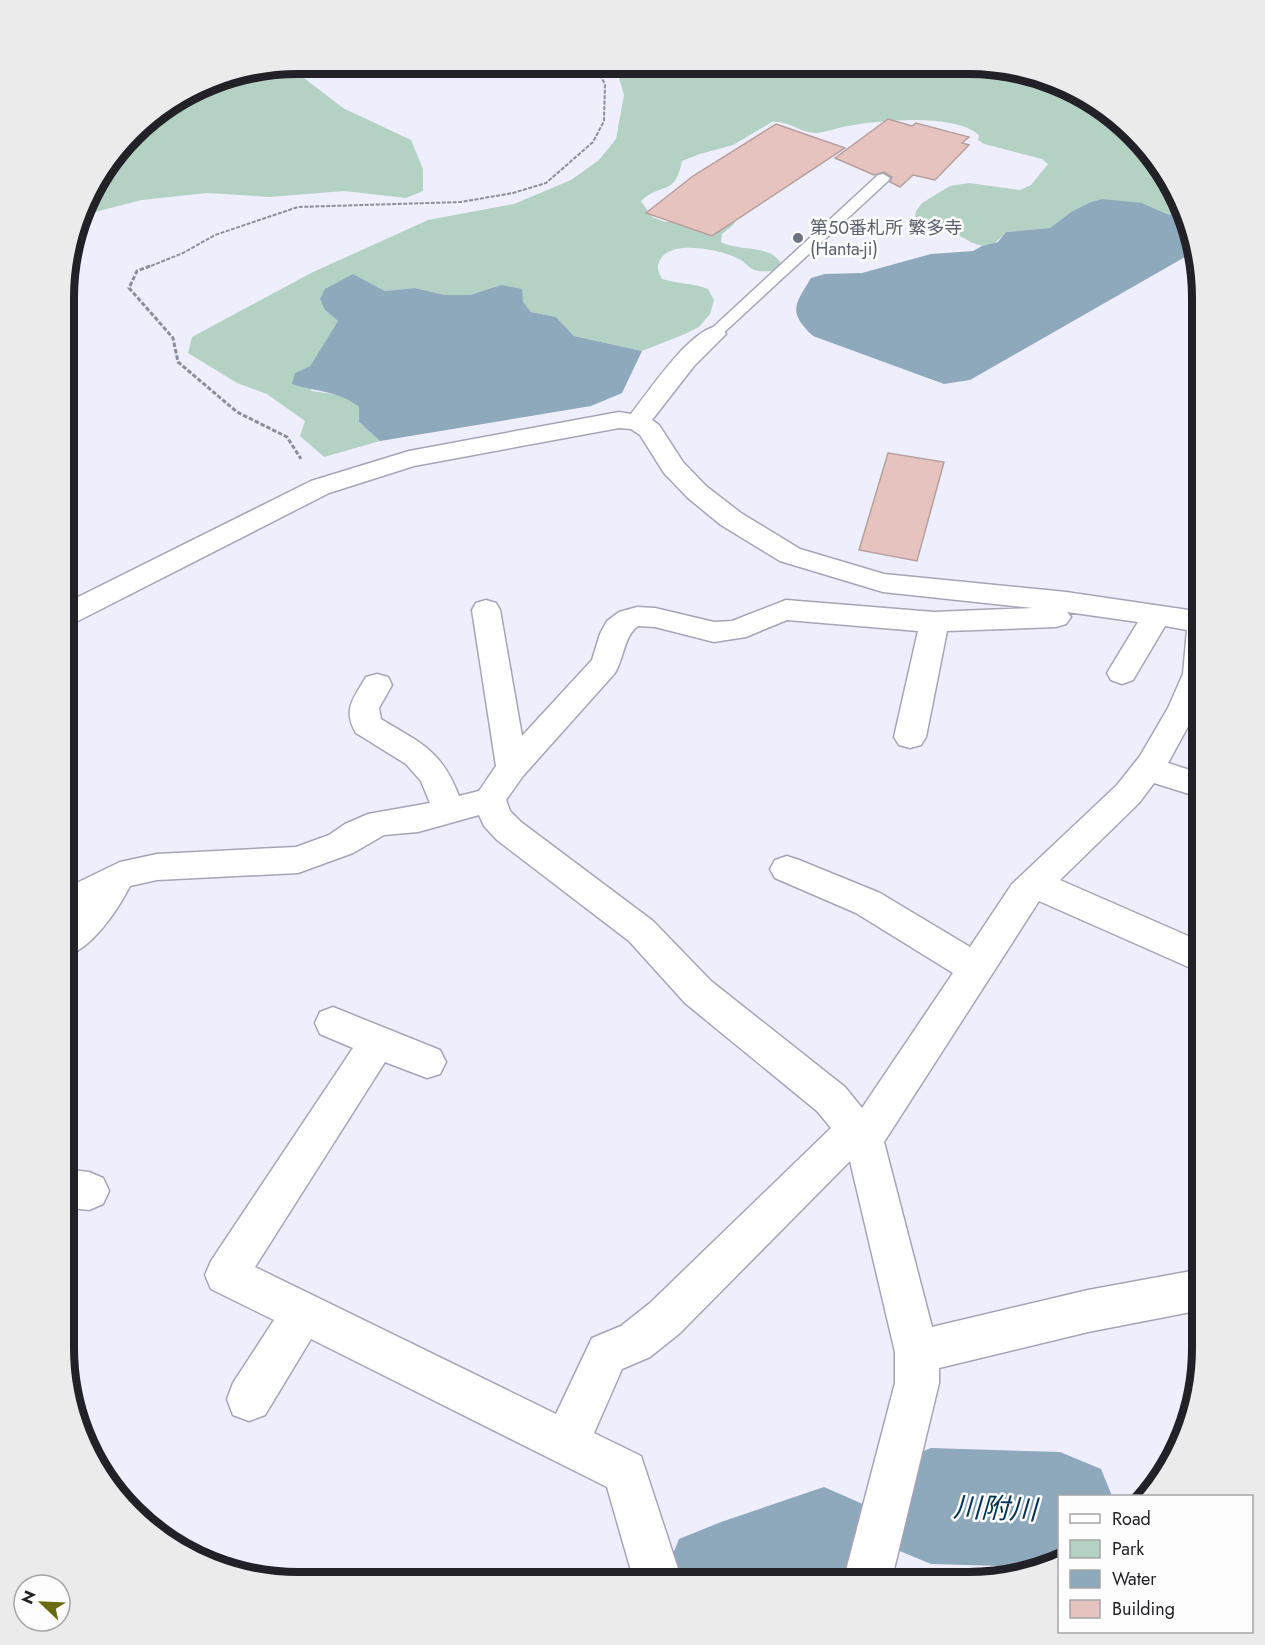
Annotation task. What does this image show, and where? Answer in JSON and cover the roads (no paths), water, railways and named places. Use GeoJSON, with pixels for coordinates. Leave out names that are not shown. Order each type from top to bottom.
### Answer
{"type":"FeatureCollection","features":[{"type":"Feature","properties":{"kind":"street"},"geometry":{"type":"LineString","coordinates":[[638,422],[685,361],[714,334]]}},
{"type":"Feature","properties":{"kind":"street"},"geometry":{"type":"LineString","coordinates":[[74,611],[320,487],[409,459],[619,420],[638,422],[650,430],[673,467],[697,492],[731,519],[790,555],[883,583],[925,589],[1020,596],[1192,620]]}},
{"type":"Feature","properties":{"kind":"street"},"geometry":{"type":"LineString","coordinates":[[486,610],[512,768]]}},
{"type":"Feature","properties":{"kind":"street"},"geometry":{"type":"LineString","coordinates":[[74,900],[120,875],[157,867],[298,860],[341,844],[357,833],[380,824],[418,819],[490,800],[512,768],[606,664],[611,637],[618,626],[630,619],[647,617],[702,630],[728,633],[747,628],[765,615],[786,610],[934,622],[1066,616],[1109,610]]}},
{"type":"Feature","properties":{"kind":"street"},"geometry":{"type":"LineString","coordinates":[[1122,673],[1157,615]]}},
{"type":"Feature","properties":{"kind":"street"},"geometry":{"type":"LineString","coordinates":[[910,737],[934,622]]}},
{"type":"Feature","properties":{"kind":"street"},"geometry":{"type":"LineString","coordinates":[[377,685],[364,708],[367,724],[417,756],[435,776],[448,810]]}},
{"type":"Feature","properties":{"kind":"street"},"geometry":{"type":"LineString","coordinates":[[566,1443],[608,1353],[635,1342],[665,1318],[860,1134],[976,969],[1024,894],[1128,794],[1148,769],[1183,709],[1192,688]]}},
{"type":"Feature","properties":{"kind":"street"},"geometry":{"type":"LineString","coordinates":[[1148,769],[1192,783]]}},
{"type":"Feature","properties":{"kind":"street"},"geometry":{"type":"LineString","coordinates":[[490,800],[496,817],[509,831],[641,931],[698,992],[831,1099],[860,1134],[917,1352],[917,1383],[868,1572]]}},
{"type":"Feature","properties":{"kind":"street"},"geometry":{"type":"LineString","coordinates":[[787,869],[868,903],[976,969]]}},
{"type":"Feature","properties":{"kind":"street"},"geometry":{"type":"LineString","coordinates":[[74,933],[102,905],[120,875]]}},
{"type":"Feature","properties":{"kind":"street"},"geometry":{"type":"LineString","coordinates":[[1034,884],[1192,954]]}},
{"type":"Feature","properties":{"kind":"street"},"geometry":{"type":"LineString","coordinates":[[333,1023],[427,1062]]}},
{"type":"Feature","properties":{"kind":"street"},"geometry":{"type":"LineString","coordinates":[[378,1041],[226,1275],[625,1472],[656,1572]]}},
{"type":"Feature","properties":{"kind":"street"},"geometry":{"type":"LineString","coordinates":[[917,1352],[1088,1311],[1192,1291]]}},
{"type":"Feature","properties":{"kind":"street"},"geometry":{"type":"LineString","coordinates":[[249,1399],[303,1313]]}},
{"type":"Feature","properties":{"kind":"lane"},"geometry":{"type":"LineString","coordinates":[[714,334],[883,178]]}},
{"type":"Feature","properties":{"kind":"water"},"geometry":{"type":"Polygon","coordinates":[[[1102,199],[1142,203],[1176,216],[1188,256],[970,380],[944,384],[813,336],[799,320],[796,308],[811,278],[825,274],[862,273],[931,254],[973,251],[998,242],[1006,232],[1050,228],[1071,212],[1102,199]]]}},
{"type":"Feature","properties":{"kind":"water"},"geometry":{"type":"Polygon","coordinates":[[[353,274],[385,291],[415,288],[445,295],[470,295],[501,285],[522,289],[523,302],[531,312],[556,317],[574,336],[642,351],[622,393],[591,406],[380,441],[359,422],[359,407],[352,402],[336,395],[292,384],[295,373],[310,366],[338,321],[325,310],[320,299],[325,289],[353,274]]]}},
{"type":"Feature","properties":{"kind":"waterway","name":"川附川"},"geometry":{"type":"LineString","coordinates":[[931,1506],[1058,1510]]}},
{"type":"Feature","properties":{"kind":"waterway","name":"川附川"},"geometry":{"type":"LineString","coordinates":[[747,1572],[824,1546]]}},
{"type":"Feature","properties":{"kind":"place","name":"第50番札所 繁多寺 (Hanta-ji)"},"geometry":{"type":"Point","coordinates":[798,238]}}]}
